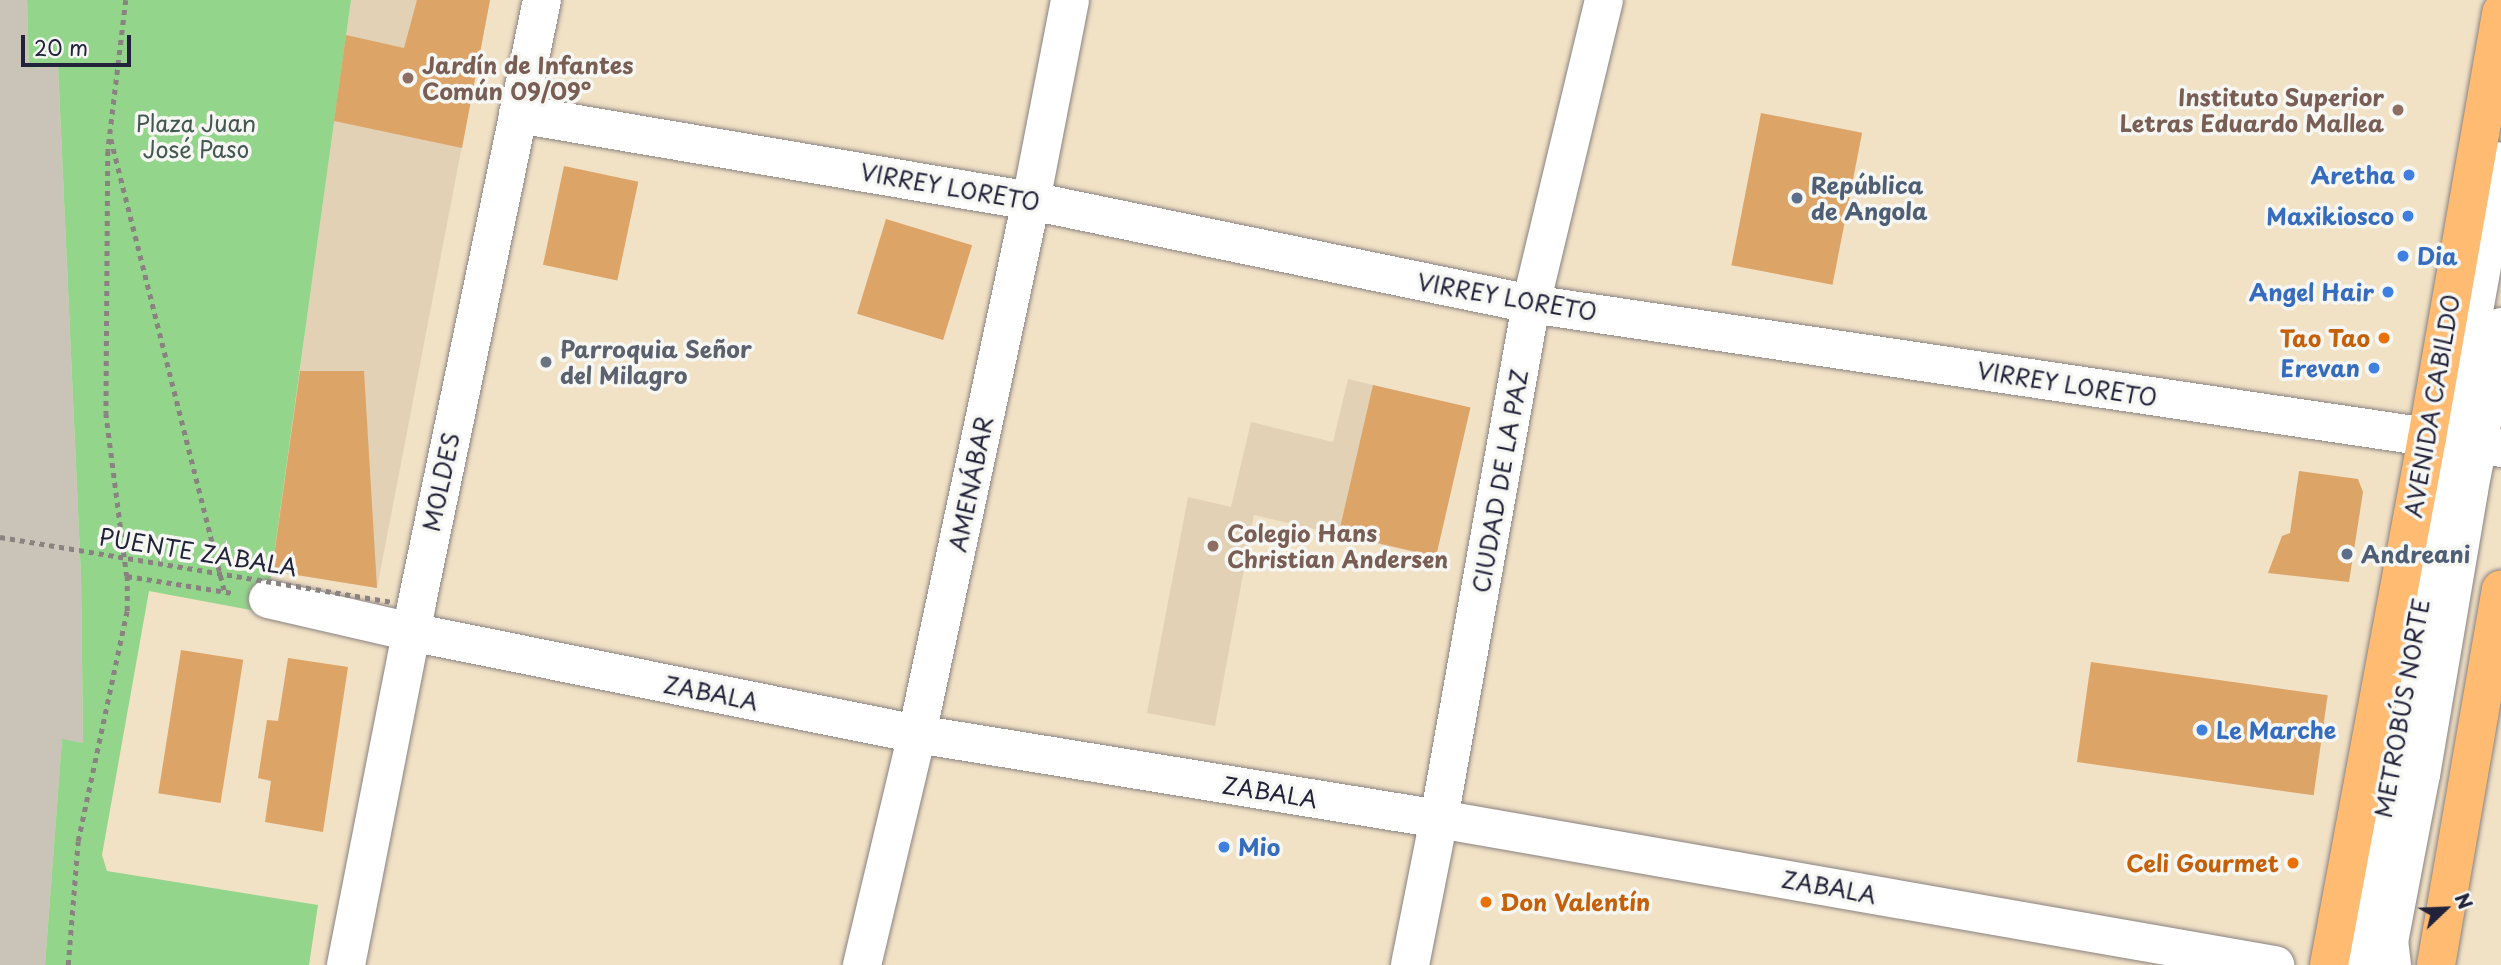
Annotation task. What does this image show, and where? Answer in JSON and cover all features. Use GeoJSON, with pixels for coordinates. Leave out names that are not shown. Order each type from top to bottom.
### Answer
{"type":"FeatureCollection","features":[{"type":"Feature","properties":{"kind":"main road","name":"AVENIDA CABILDO"},"geometry":{"type":"LineString","coordinates":[[2329,965],[2464,443],[2501,12]]}},
{"type":"Feature","properties":{"kind":"main road"},"geometry":{"type":"LineString","coordinates":[[2437,965],[2501,590]]}},
{"type":"Feature","properties":{"kind":"street","name":"MOLDES"},"geometry":{"type":"LineString","coordinates":[[346,965],[401,617],[542,0]]}},
{"type":"Feature","properties":{"kind":"street","name":"AMENÁBAR"},"geometry":{"type":"LineString","coordinates":[[862,965],[918,734],[1031,201],[1070,0]]}},
{"type":"Feature","properties":{"kind":"street","name":"CIUDAD DE LA PAZ"},"geometry":{"type":"LineString","coordinates":[[1410,965],[1439,819],[1531,304],[1604,0]]}},
{"type":"Feature","properties":{"kind":"street","name":"VIRREY LORETO"},"geometry":{"type":"LineString","coordinates":[[518,114],[1031,201],[1531,304],[2464,443]]}},
{"type":"Feature","properties":{"kind":"street","name":"METROBÚS NORTE"},"geometry":{"type":"LineString","coordinates":[[2392,965],[2389,942],[2421,775],[2501,161]]}},
{"type":"Feature","properties":{"kind":"street","name":"METROBÚS NORTE"},"geometry":{"type":"LineString","coordinates":[[2365,965],[2362,937],[2464,443],[2501,327]]}},
{"type":"Feature","properties":{"kind":"street","name":"ZABALA"},"geometry":{"type":"LineString","coordinates":[[268,598],[401,617],[918,734],[1439,819],[2275,965]]}},
{"type":"Feature","properties":{"kind":"path"},"geometry":{"type":"LineString","coordinates":[[68,965],[78,841],[127,611],[127,576],[106,413],[110,135],[126,0]]}},
{"type":"Feature","properties":{"kind":"path"},"geometry":{"type":"LineString","coordinates":[[110,135],[226,592]]}},
{"type":"Feature","properties":{"kind":"path","name":"PUENTE ZABALA"},"geometry":{"type":"LineString","coordinates":[[0,537],[401,617]]}},
{"type":"Feature","properties":{"kind":"path"},"geometry":{"type":"LineString","coordinates":[[127,576],[268,598]]}},
{"type":"Feature","properties":{"kind":"shaded area"},"geometry":{"type":"Polygon","coordinates":[[[0,0],[27,0],[29,68],[58,66],[81,577],[83,743],[62,740],[45,965],[0,965],[0,0]]]}},
{"type":"Feature","properties":{"kind":"shaded area"},"geometry":{"type":"Polygon","coordinates":[[[351,0],[490,0],[377,588],[272,571],[351,0]]]}},
{"type":"Feature","properties":{"kind":"shaded area","name":"Colegio Hans Christian Andersen"},"geometry":{"type":"Polygon","coordinates":[[[1348,379],[1470,408],[1435,557],[1254,515],[1215,726],[1147,713],[1188,497],[1231,507],[1251,422],[1333,442],[1348,379]]]}},
{"type":"Feature","properties":{"kind":"green space","name":"Plaza Juan José Paso"},"geometry":{"type":"Polygon","coordinates":[[[27,0],[351,0],[266,613],[149,591],[102,855],[107,871],[318,905],[309,965],[45,965],[62,739],[83,743],[81,577],[58,66],[29,68],[27,0]]]}},
{"type":"Feature","properties":{"kind":"building","name":"Jardín de Infantes Común 09/09°"},"geometry":{"type":"Polygon","coordinates":[[[417,0],[490,0],[462,148],[334,121],[346,35],[404,48],[417,0]]]}},
{"type":"Feature","properties":{"kind":"building","name":"República de Angola"},"geometry":{"type":"Polygon","coordinates":[[[1761,113],[1862,133],[1833,285],[1731,265],[1761,113]]]}},
{"type":"Feature","properties":{"kind":"building"},"geometry":{"type":"Polygon","coordinates":[[[564,166],[638,182],[617,281],[543,265],[564,166]]]}},
{"type":"Feature","properties":{"kind":"building"},"geometry":{"type":"Polygon","coordinates":[[[886,219],[972,245],[943,340],[857,314],[886,219]]]}},
{"type":"Feature","properties":{"kind":"building"},"geometry":{"type":"Polygon","coordinates":[[[300,371],[364,371],[377,588],[272,571],[300,371]]]}},
{"type":"Feature","properties":{"kind":"building"},"geometry":{"type":"Polygon","coordinates":[[[1373,385],[1470,407],[1436,557],[1339,534],[1373,385]]]}},
{"type":"Feature","properties":{"kind":"building"},"geometry":{"type":"Polygon","coordinates":[[[2299,471],[2358,479],[2363,492],[2349,582],[2268,573],[2282,536],[2290,533],[2299,471]]]}},
{"type":"Feature","properties":{"kind":"building"},"geometry":{"type":"Polygon","coordinates":[[[181,650],[243,660],[221,803],[158,793],[181,650]]]}},
{"type":"Feature","properties":{"kind":"building"},"geometry":{"type":"Polygon","coordinates":[[[288,658],[348,667],[323,832],[265,822],[271,781],[258,778],[267,720],[278,721],[288,658]]]}},
{"type":"Feature","properties":{"kind":"building","name":"Le Marche"},"geometry":{"type":"Polygon","coordinates":[[[2091,662],[2328,695],[2314,795],[2077,762],[2091,662]]]}},
{"type":"Feature","properties":{"kind":"place","name":"Jardín de Infantes Común 09/09°"},"geometry":{"type":"Point","coordinates":[408,78]}},
{"type":"Feature","properties":{"kind":"place","name":"Instituto Superior Letras Eduardo Mallea"},"geometry":{"type":"Point","coordinates":[2398,110]}},
{"type":"Feature","properties":{"kind":"place","name":"Aretha"},"geometry":{"type":"Point","coordinates":[2409,175]}},
{"type":"Feature","properties":{"kind":"place","name":"República de Angola"},"geometry":{"type":"Point","coordinates":[1797,198]}},
{"type":"Feature","properties":{"kind":"place","name":"Maxikiosco"},"geometry":{"type":"Point","coordinates":[2408,216]}},
{"type":"Feature","properties":{"kind":"place","name":"Dia"},"geometry":{"type":"Point","coordinates":[2403,256]}},
{"type":"Feature","properties":{"kind":"place","name":"Angel Hair"},"geometry":{"type":"Point","coordinates":[2388,292]}},
{"type":"Feature","properties":{"kind":"place","name":"Tao Tao"},"geometry":{"type":"Point","coordinates":[2384,338]}},
{"type":"Feature","properties":{"kind":"place","name":"Parroquia Señor del Milagro"},"geometry":{"type":"Point","coordinates":[546,362]}},
{"type":"Feature","properties":{"kind":"place","name":"Erevan"},"geometry":{"type":"Point","coordinates":[2374,368]}},
{"type":"Feature","properties":{"kind":"place","name":"Colegio Hans Christian Andersen"},"geometry":{"type":"Point","coordinates":[1213,546]}},
{"type":"Feature","properties":{"kind":"place","name":"Andreani"},"geometry":{"type":"Point","coordinates":[2347,554]}},
{"type":"Feature","properties":{"kind":"place","name":"Le Marche"},"geometry":{"type":"Point","coordinates":[2202,730]}},
{"type":"Feature","properties":{"kind":"place","name":"Mio"},"geometry":{"type":"Point","coordinates":[1224,847]}},
{"type":"Feature","properties":{"kind":"place","name":"Celi Gourmet"},"geometry":{"type":"Point","coordinates":[2293,863]}},
{"type":"Feature","properties":{"kind":"place","name":"Don Valentín"},"geometry":{"type":"Point","coordinates":[1486,902]}}]}
